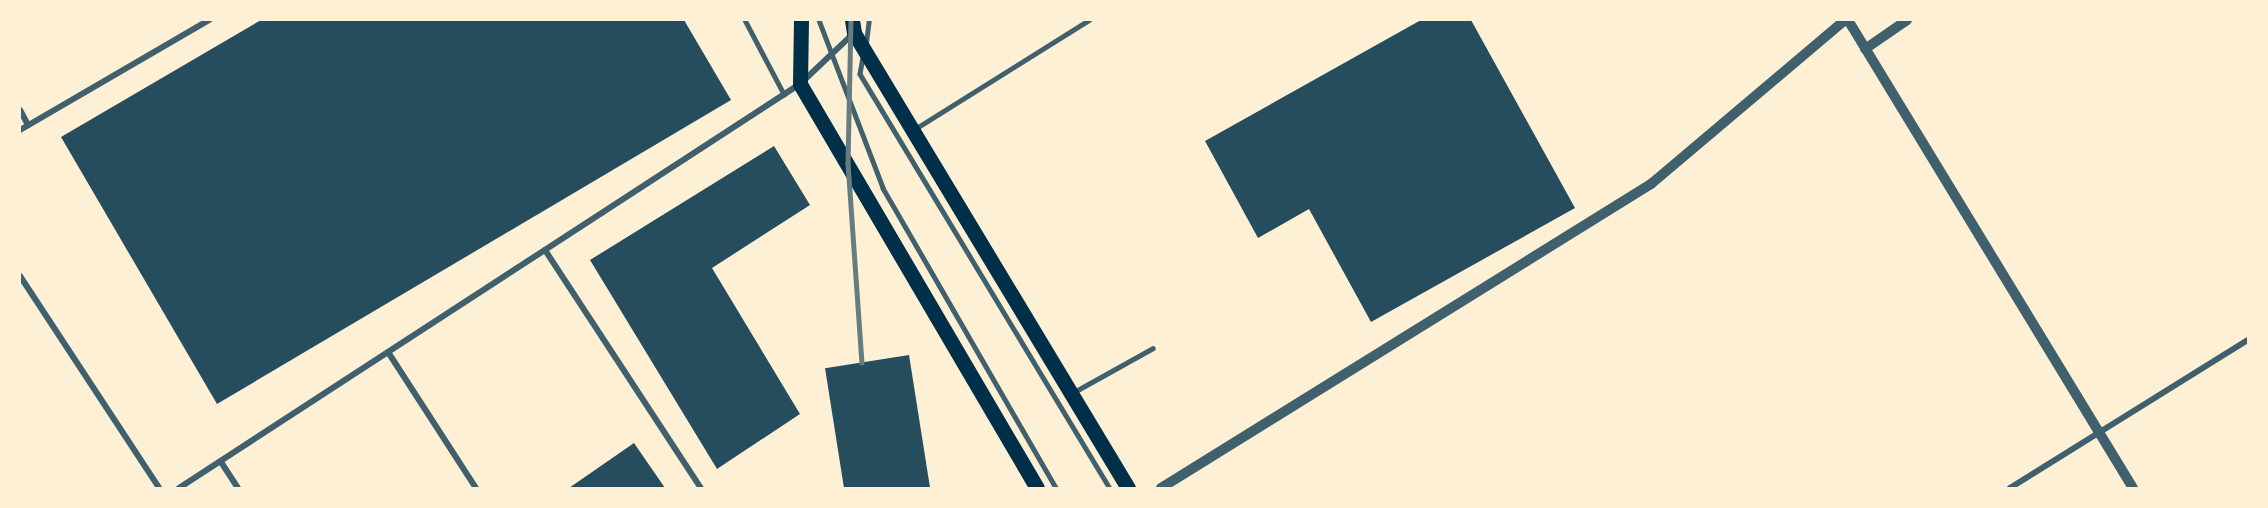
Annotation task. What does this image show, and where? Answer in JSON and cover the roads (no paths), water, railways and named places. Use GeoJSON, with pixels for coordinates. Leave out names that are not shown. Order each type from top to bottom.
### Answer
{"type":"FeatureCollection","features":[{"type":"Feature","properties":{"kind":"main road"},"geometry":{"type":"LineString","coordinates":[[801,20],[800,84],[1037,489]]}},
{"type":"Feature","properties":{"kind":"main road"},"geometry":{"type":"LineString","coordinates":[[853,26],[864,51],[1128,489]]}},
{"type":"Feature","properties":{"kind":"street"},"geometry":{"type":"LineString","coordinates":[[20,130],[208,20]]}},
{"type":"Feature","properties":{"kind":"street"},"geometry":{"type":"LineString","coordinates":[[1161,489],[1651,184],[1846,20],[2133,489]]}},
{"type":"Feature","properties":{"kind":"street"},"geometry":{"type":"LineString","coordinates":[[1865,49],[1907,20]]}},
{"type":"Feature","properties":{"kind":"street"},"geometry":{"type":"LineString","coordinates":[[179,489],[800,84],[834,50],[853,26]]}},
{"type":"Feature","properties":{"kind":"street"},"geometry":{"type":"LineString","coordinates":[[20,110],[28,125]]}},
{"type":"Feature","properties":{"kind":"street"},"geometry":{"type":"LineString","coordinates":[[545,250],[701,489]]}},
{"type":"Feature","properties":{"kind":"street"},"geometry":{"type":"LineString","coordinates":[[20,276],[159,489]]}},
{"type":"Feature","properties":{"kind":"street"},"geometry":{"type":"LineString","coordinates":[[2010,489],[2248,340]]}},
{"type":"Feature","properties":{"kind":"street"},"geometry":{"type":"LineString","coordinates":[[388,352],[476,489]]}},
{"type":"Feature","properties":{"kind":"street"},"geometry":{"type":"LineString","coordinates":[[221,462],[238,489]]}},
{"type":"Feature","properties":{"kind":"lane"},"geometry":{"type":"LineString","coordinates":[[746,20],[784,94]]}},
{"type":"Feature","properties":{"kind":"lane"},"geometry":{"type":"LineString","coordinates":[[819,20],[834,50],[883,188],[1056,489]]}},
{"type":"Feature","properties":{"kind":"lane"},"geometry":{"type":"LineString","coordinates":[[869,20],[860,75],[1110,489]]}},
{"type":"Feature","properties":{"kind":"lane"},"geometry":{"type":"LineString","coordinates":[[913,130],[1089,20]]}},
{"type":"Feature","properties":{"kind":"lane"},"geometry":{"type":"LineString","coordinates":[[1071,394],[1153,348]]}},
{"type":"Feature","properties":{"kind":"railway"},"geometry":{"type":"LineString","coordinates":[[851,20],[848,163],[862,363]]}}]}
